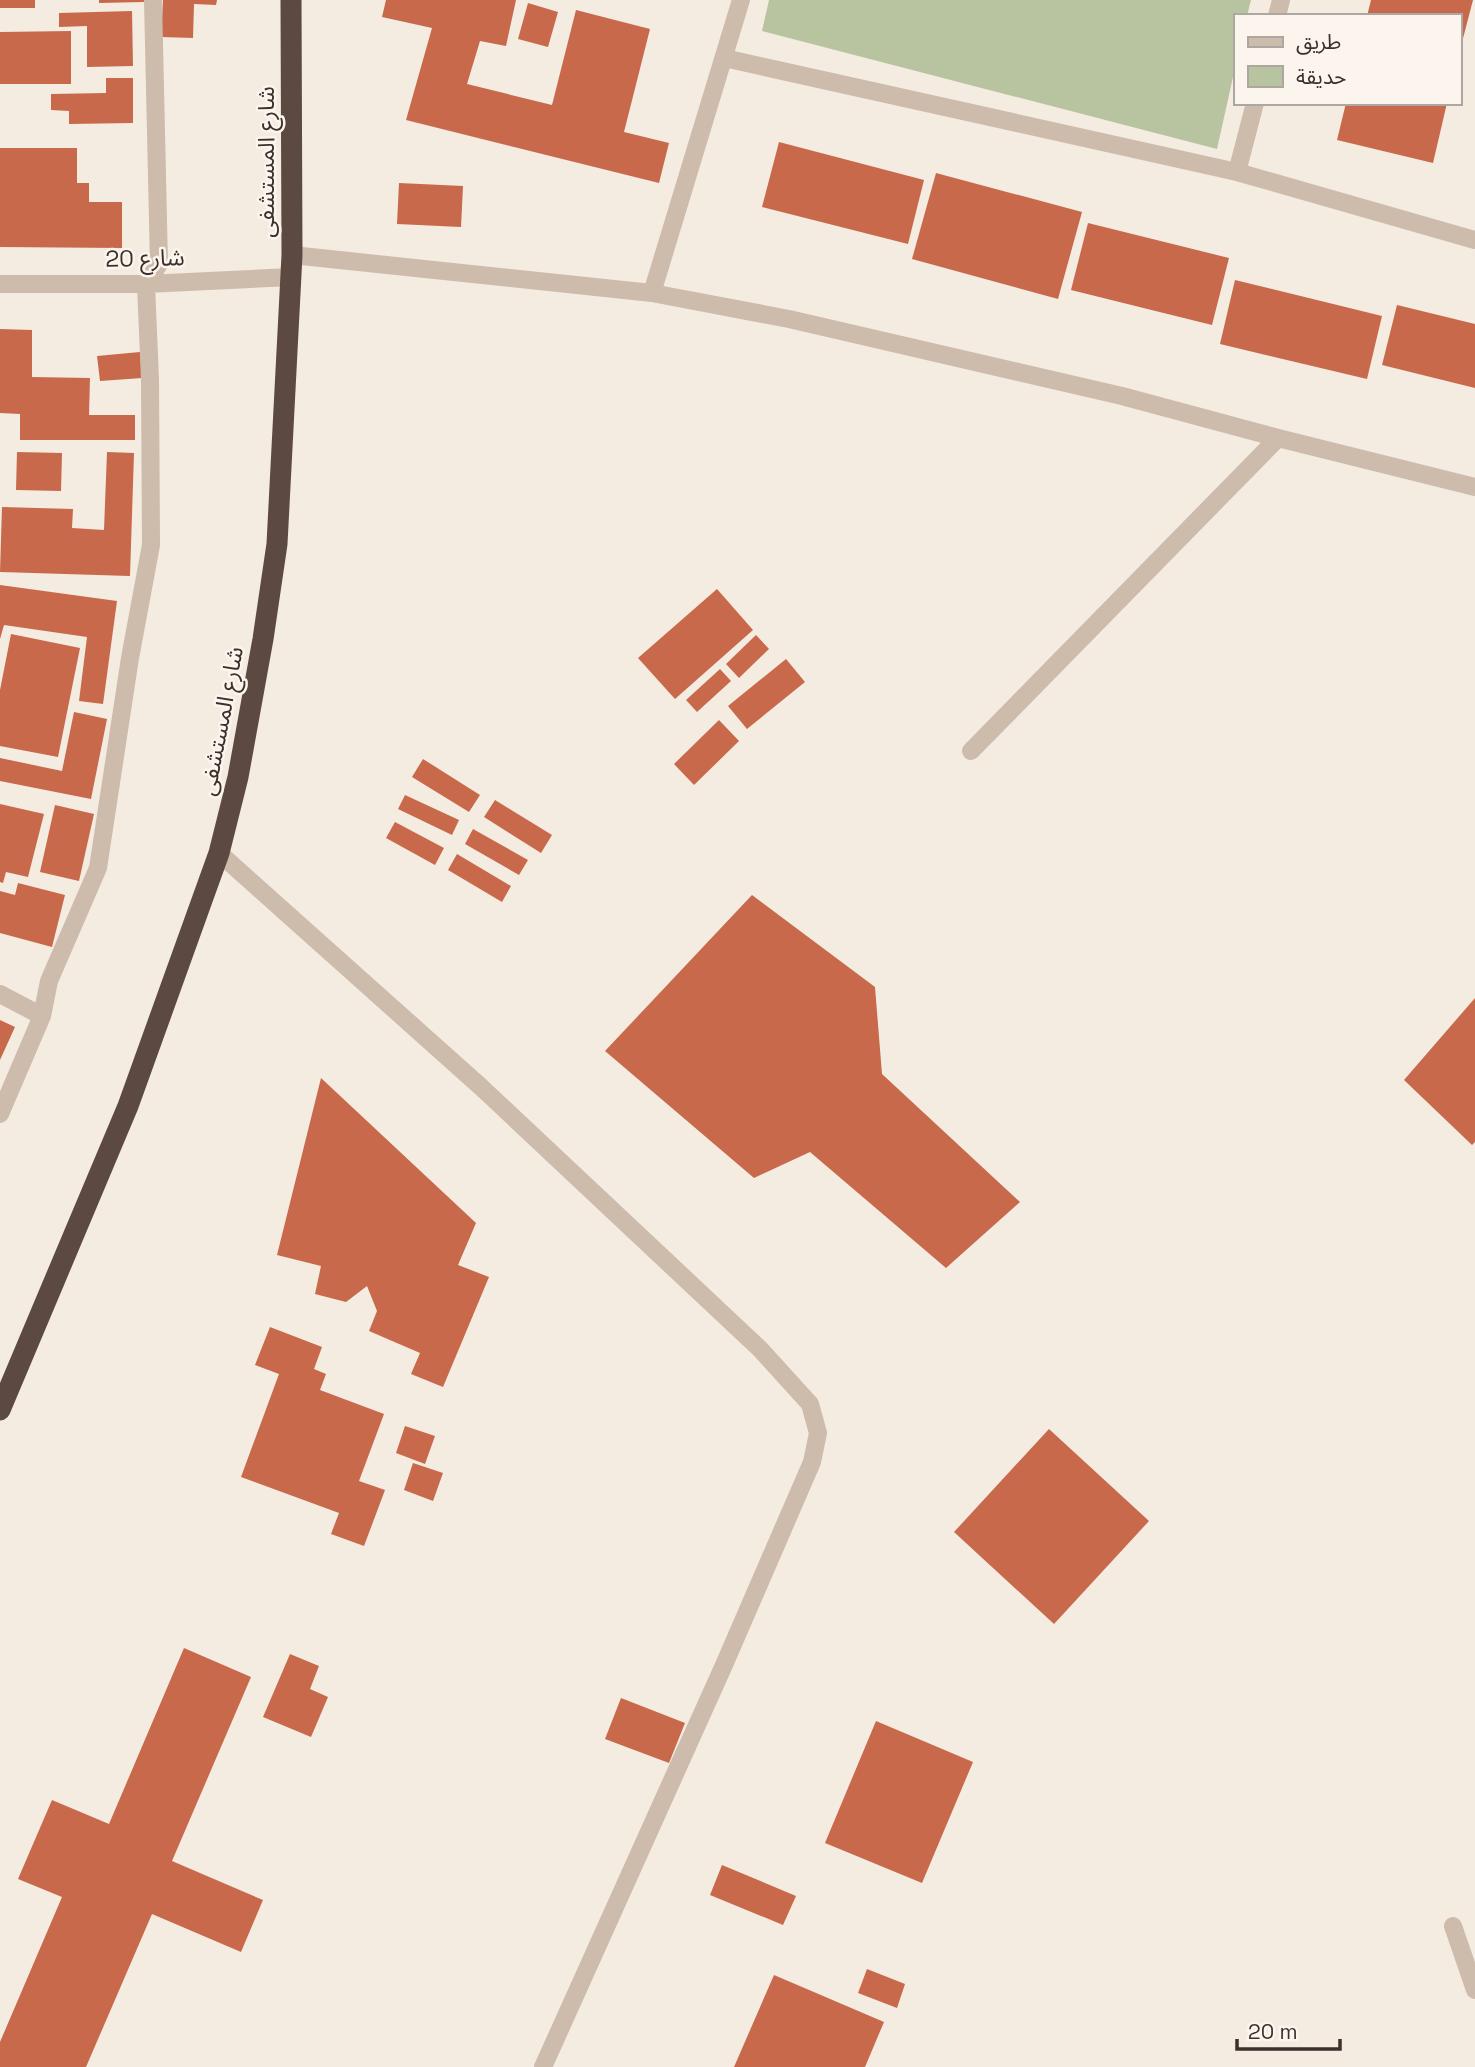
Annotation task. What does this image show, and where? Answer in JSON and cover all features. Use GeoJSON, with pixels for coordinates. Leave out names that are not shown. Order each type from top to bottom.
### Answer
{"type":"FeatureCollection","features":[{"type":"Feature","properties":{"kind":"highway","name":"شارع المستشفى"},"geometry":{"type":"LineString","coordinates":[[0,1410],[128,1106],[219,853],[241,763],[277,544],[292,255],[291,0]]}},
{"type":"Feature","properties":{"kind":"street"},"geometry":{"type":"LineString","coordinates":[[0,1114],[41,1016],[49,981],[98,867],[130,658],[151,545],[150,380],[146,284],[159,264],[153,0]]}},
{"type":"Feature","properties":{"kind":"street"},"geometry":{"type":"LineString","coordinates":[[652,293],[741,0]]}},
{"type":"Feature","properties":{"kind":"street"},"geometry":{"type":"LineString","coordinates":[[724,58],[1237,172],[1475,240]]}},
{"type":"Feature","properties":{"kind":"street"},"geometry":{"type":"LineString","coordinates":[[1237,172],[1254,105]]}},
{"type":"Feature","properties":{"kind":"street"},"geometry":{"type":"LineString","coordinates":[[292,255],[652,293],[789,319],[1122,396],[1475,487]]}},
{"type":"Feature","properties":{"kind":"street","name":"شارع 20"},"geometry":{"type":"LineString","coordinates":[[0,284],[146,284],[291,277]]}},
{"type":"Feature","properties":{"kind":"street"},"geometry":{"type":"LineString","coordinates":[[971,751],[1278,438]]}},
{"type":"Feature","properties":{"kind":"street"},"geometry":{"type":"LineString","coordinates":[[219,853],[481,1087],[760,1349],[810,1404],[818,1433],[812,1462],[730,1652],[543,2067]]}},
{"type":"Feature","properties":{"kind":"street"},"geometry":{"type":"LineString","coordinates":[[0,994],[41,1016]]}},
{"type":"Feature","properties":{"kind":"street"},"geometry":{"type":"LineString","coordinates":[[1453,1926],[1475,1990]]}},
{"type":"Feature","properties":{"kind":"green space"},"geometry":{"type":"Polygon","coordinates":[[[769,0],[1251,0],[1248,14],[1234,14],[1234,72],[1217,149],[762,31],[769,0]]]}},
{"type":"Feature","properties":{"kind":"building"},"geometry":{"type":"Polygon","coordinates":[[[0,0],[35,0],[35,8],[0,8],[0,0]]]}},
{"type":"Feature","properties":{"kind":"building"},"geometry":{"type":"Polygon","coordinates":[[[99,0],[144,0],[144,2],[99,3],[99,0]]]}},
{"type":"Feature","properties":{"kind":"building"},"geometry":{"type":"Polygon","coordinates":[[[163,0],[217,0],[216,5],[194,4],[193,38],[161,37],[163,0]]]}},
{"type":"Feature","properties":{"kind":"building"},"geometry":{"type":"Polygon","coordinates":[[[386,0],[516,0],[506,46],[480,41],[467,84],[552,105],[576,10],[650,29],[624,132],[669,143],[659,183],[406,120],[432,28],[382,17],[386,0]]]}},
{"type":"Feature","properties":{"kind":"building"},"geometry":{"type":"Polygon","coordinates":[[[1371,0],[1473,0],[1461,46],[1461,14],[1368,14],[1371,0]]]}},
{"type":"Feature","properties":{"kind":"building"},"geometry":{"type":"Polygon","coordinates":[[[528,3],[558,12],[548,47],[518,39],[528,3]]]}},
{"type":"Feature","properties":{"kind":"building"},"geometry":{"type":"Polygon","coordinates":[[[132,11],[133,66],[87,67],[87,26],[59,27],[59,13],[132,11]]]}},
{"type":"Feature","properties":{"kind":"building"},"geometry":{"type":"Polygon","coordinates":[[[71,31],[71,84],[0,84],[0,32],[71,31]]]}},
{"type":"Feature","properties":{"kind":"building"},"geometry":{"type":"Polygon","coordinates":[[[106,78],[133,78],[133,123],[69,124],[69,111],[51,110],[51,94],[106,93],[106,78]]]}},
{"type":"Feature","properties":{"kind":"building"},"geometry":{"type":"Polygon","coordinates":[[[1346,105],[1447,105],[1433,163],[1337,140],[1346,105]]]}},
{"type":"Feature","properties":{"kind":"building"},"geometry":{"type":"Polygon","coordinates":[[[779,142],[924,180],[908,244],[762,207],[779,142]]]}},
{"type":"Feature","properties":{"kind":"building"},"geometry":{"type":"Polygon","coordinates":[[[0,148],[77,148],[77,183],[89,183],[89,202],[122,202],[122,248],[0,247],[0,148]]]}},
{"type":"Feature","properties":{"kind":"building"},"geometry":{"type":"Polygon","coordinates":[[[936,173],[1082,212],[1058,299],[912,259],[936,173]]]}},
{"type":"Feature","properties":{"kind":"building"},"geometry":{"type":"Polygon","coordinates":[[[399,183],[463,186],[461,227],[397,224],[399,183]]]}},
{"type":"Feature","properties":{"kind":"building"},"geometry":{"type":"Polygon","coordinates":[[[1088,223],[1229,258],[1212,325],[1071,290],[1088,223]]]}},
{"type":"Feature","properties":{"kind":"building"},"geometry":{"type":"Polygon","coordinates":[[[1235,280],[1382,316],[1367,379],[1220,344],[1235,280]]]}},
{"type":"Feature","properties":{"kind":"building"},"geometry":{"type":"Polygon","coordinates":[[[1397,305],[1475,324],[1475,388],[1382,365],[1397,305]]]}},
{"type":"Feature","properties":{"kind":"building"},"geometry":{"type":"Polygon","coordinates":[[[0,329],[32,330],[32,377],[90,378],[89,415],[135,415],[135,440],[20,440],[20,414],[0,413],[0,329]]]}},
{"type":"Feature","properties":{"kind":"building"},"geometry":{"type":"Polygon","coordinates":[[[140,352],[142,378],[100,381],[97,356],[140,352]]]}},
{"type":"Feature","properties":{"kind":"building"},"geometry":{"type":"Polygon","coordinates":[[[17,452],[62,453],[61,491],[16,490],[17,452]]]}},
{"type":"Feature","properties":{"kind":"building"},"geometry":{"type":"Polygon","coordinates":[[[107,452],[134,453],[130,576],[0,572],[2,507],[73,509],[72,528],[104,530],[107,452]]]}},
{"type":"Feature","properties":{"kind":"building"},"geometry":{"type":"Polygon","coordinates":[[[0,585],[117,601],[103,704],[79,701],[87,637],[4,625],[0,639],[0,585]]]}},
{"type":"Feature","properties":{"kind":"building"},"geometry":{"type":"Polygon","coordinates":[[[717,589],[753,630],[675,699],[638,658],[717,589]]]}},
{"type":"Feature","properties":{"kind":"building"},"geometry":{"type":"Polygon","coordinates":[[[11,634],[80,648],[58,757],[0,746],[0,690],[11,634]]]}},
{"type":"Feature","properties":{"kind":"building"},"geometry":{"type":"Polygon","coordinates":[[[756,635],[769,649],[739,678],[726,664],[756,635]]]}},
{"type":"Feature","properties":{"kind":"building"},"geometry":{"type":"Polygon","coordinates":[[[786,659],[805,682],[747,729],[728,706],[786,659]]]}},
{"type":"Feature","properties":{"kind":"building"},"geometry":{"type":"Polygon","coordinates":[[[720,669],[731,681],[697,712],[686,700],[720,669]]]}},
{"type":"Feature","properties":{"kind":"building"},"geometry":{"type":"Polygon","coordinates":[[[74,712],[107,719],[91,799],[0,781],[0,758],[62,771],[74,712]]]}},
{"type":"Feature","properties":{"kind":"building"},"geometry":{"type":"Polygon","coordinates":[[[719,720],[739,741],[694,785],[674,764],[719,720]]]}},
{"type":"Feature","properties":{"kind":"building"},"geometry":{"type":"Polygon","coordinates":[[[423,759],[480,795],[469,812],[412,777],[423,759]]]}},
{"type":"Feature","properties":{"kind":"building"},"geometry":{"type":"Polygon","coordinates":[[[405,795],[459,820],[452,835],[398,809],[405,795]]]}},
{"type":"Feature","properties":{"kind":"building"},"geometry":{"type":"Polygon","coordinates":[[[495,800],[552,835],[541,853],[484,817],[495,800]]]}},
{"type":"Feature","properties":{"kind":"building"},"geometry":{"type":"Polygon","coordinates":[[[0,804],[44,814],[28,877],[6,872],[3,883],[0,882],[0,804]]]}},
{"type":"Feature","properties":{"kind":"building"},"geometry":{"type":"Polygon","coordinates":[[[55,805],[94,814],[79,881],[40,872],[55,805]]]}},
{"type":"Feature","properties":{"kind":"building"},"geometry":{"type":"Polygon","coordinates":[[[395,822],[444,848],[435,865],[386,838],[395,822]]]}},
{"type":"Feature","properties":{"kind":"building"},"geometry":{"type":"Polygon","coordinates":[[[473,829],[528,860],[519,875],[465,844],[473,829]]]}},
{"type":"Feature","properties":{"kind":"building"},"geometry":{"type":"Polygon","coordinates":[[[457,854],[511,886],[502,902],[448,870],[457,854]]]}},
{"type":"Feature","properties":{"kind":"building"},"geometry":{"type":"Polygon","coordinates":[[[18,883],[65,895],[52,947],[0,933],[0,891],[15,895],[18,883]]]}},
{"type":"Feature","properties":{"kind":"building"},"geometry":{"type":"Polygon","coordinates":[[[752,895],[875,987],[882,1074],[1020,1202],[946,1268],[810,1152],[754,1178],[605,1051],[752,895]]]}},
{"type":"Feature","properties":{"kind":"building"},"geometry":{"type":"Polygon","coordinates":[[[1475,998],[1475,1142],[1472,1145],[1404,1080],[1475,998]]]}},
{"type":"Feature","properties":{"kind":"building"},"geometry":{"type":"Polygon","coordinates":[[[0,1020],[15,1027],[0,1060],[0,1020]]]}},
{"type":"Feature","properties":{"kind":"building"},"geometry":{"type":"Polygon","coordinates":[[[321,1078],[476,1223],[458,1265],[489,1277],[443,1387],[411,1374],[420,1353],[369,1331],[377,1311],[367,1286],[346,1302],[315,1294],[321,1266],[277,1255],[321,1078]]]}},
{"type":"Feature","properties":{"kind":"building"},"geometry":{"type":"Polygon","coordinates":[[[270,1327],[322,1347],[314,1369],[326,1374],[320,1390],[384,1414],[359,1481],[385,1490],[364,1546],[331,1534],[339,1513],[241,1477],[279,1374],[255,1365],[270,1327]]]}},
{"type":"Feature","properties":{"kind":"building"},"geometry":{"type":"Polygon","coordinates":[[[405,1426],[435,1436],[425,1464],[396,1453],[405,1426]]]}},
{"type":"Feature","properties":{"kind":"building"},"geometry":{"type":"Polygon","coordinates":[[[1049,1429],[1149,1521],[1054,1624],[954,1532],[1049,1429]]]}},
{"type":"Feature","properties":{"kind":"building"},"geometry":{"type":"Polygon","coordinates":[[[413,1463],[443,1473],[433,1501],[404,1490],[413,1463]]]}},
{"type":"Feature","properties":{"kind":"building"},"geometry":{"type":"Polygon","coordinates":[[[184,1648],[251,1677],[172,1861],[263,1900],[241,1952],[152,1914],[86,2067],[0,2067],[0,2042],[62,1897],[18,1879],[52,1800],[109,1824],[184,1648]]]}},
{"type":"Feature","properties":{"kind":"building"},"geometry":{"type":"Polygon","coordinates":[[[290,1654],[319,1666],[310,1689],[328,1697],[311,1737],[263,1717],[290,1654]]]}},
{"type":"Feature","properties":{"kind":"building"},"geometry":{"type":"Polygon","coordinates":[[[621,1698],[685,1723],[669,1763],[605,1739],[621,1698]]]}},
{"type":"Feature","properties":{"kind":"building"},"geometry":{"type":"Polygon","coordinates":[[[876,1721],[973,1762],[922,1883],[825,1843],[876,1721]]]}},
{"type":"Feature","properties":{"kind":"building"},"geometry":{"type":"Polygon","coordinates":[[[722,1865],[796,1896],[783,1925],[710,1895],[722,1865]]]}},
{"type":"Feature","properties":{"kind":"building"},"geometry":{"type":"Polygon","coordinates":[[[867,1969],[905,1984],[897,2008],[858,1993],[867,1969]]]}},
{"type":"Feature","properties":{"kind":"building"},"geometry":{"type":"Polygon","coordinates":[[[774,1975],[884,2022],[865,2067],[734,2067],[774,1975]]]}}]}
